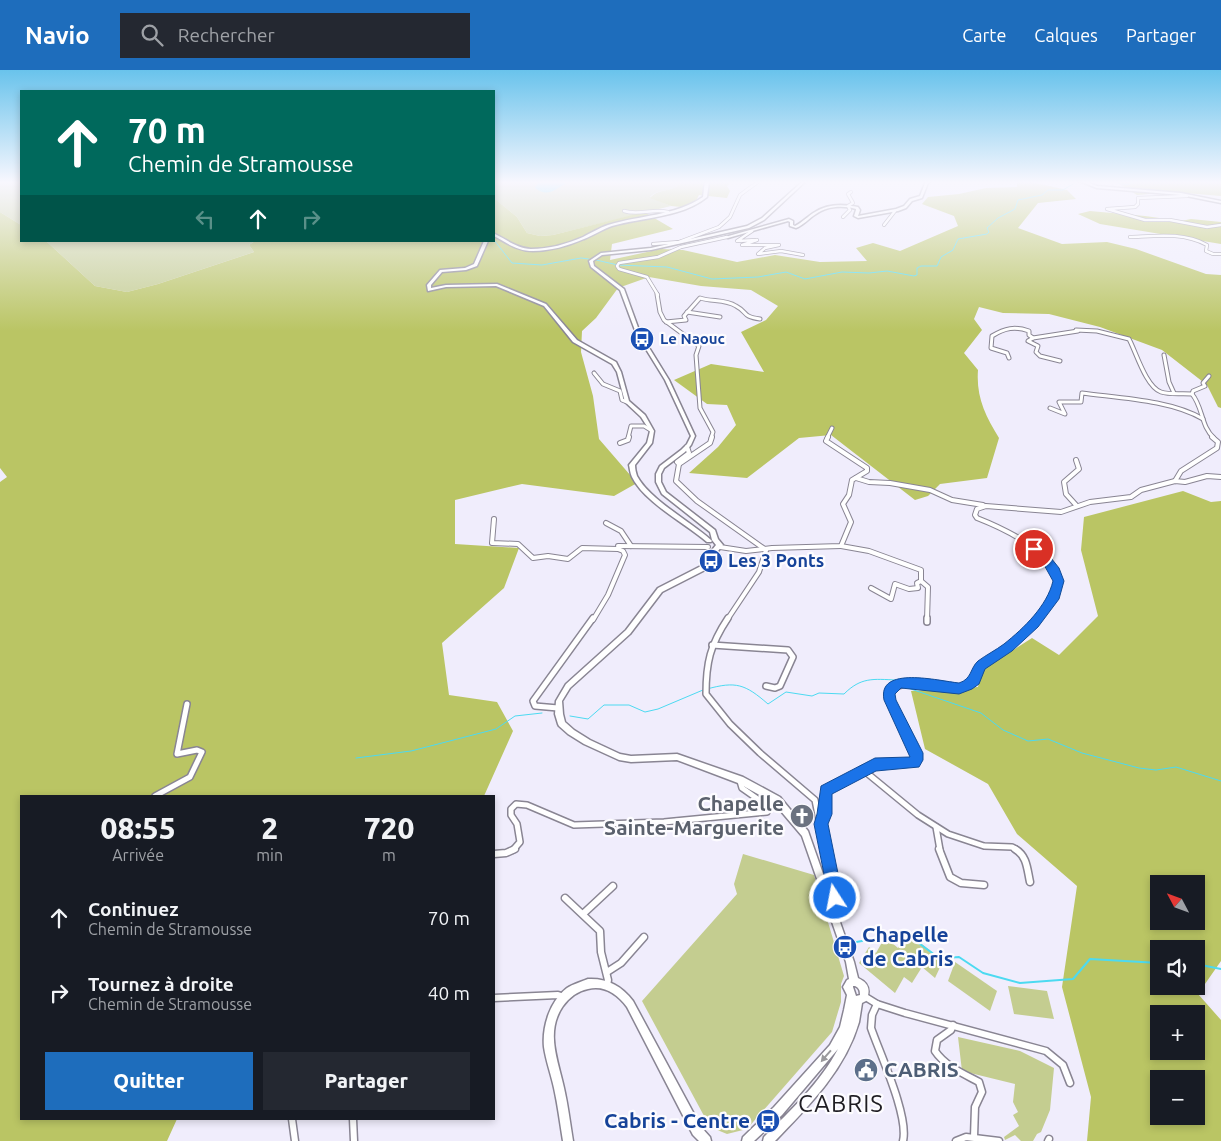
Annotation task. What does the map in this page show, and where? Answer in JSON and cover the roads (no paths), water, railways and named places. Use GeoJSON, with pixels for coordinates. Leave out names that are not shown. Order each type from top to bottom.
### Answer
{"type":"FeatureCollection","features":[{"type":"Feature","properties":{"kind":"main road"},"geometry":{"type":"LineString","coordinates":[[495,236],[515,248],[532,250],[549,249],[585,238],[599,231]]}},
{"type":"Feature","properties":{"kind":"main road"},"geometry":{"type":"LineString","coordinates":[[733,231],[642,250],[601,254],[592,259],[592,266],[622,289],[638,333],[667,380],[693,436],[687,447],[663,466],[657,479],[659,485],[664,493],[714,532],[711,560],[705,567],[660,590],[628,632],[568,686],[562,694],[558,708],[562,724],[571,732],[619,757],[631,759],[677,756],[740,780],[777,800],[804,834],[854,981],[864,987],[849,1010],[844,1029],[833,1048],[778,1111],[747,1141]]}},
{"type":"Feature","properties":{"kind":"main road"},"geometry":{"type":"LineString","coordinates":[[727,237],[742,231]]}},
{"type":"Feature","properties":{"kind":"main road"},"geometry":{"type":"LineString","coordinates":[[727,237],[752,231]]}},
{"type":"Feature","properties":{"kind":"main road"},"geometry":{"type":"LineString","coordinates":[[486,242],[476,265],[466,269],[438,273],[430,284],[429,290],[446,286],[497,285],[545,305],[575,341],[614,363],[619,372],[627,402],[643,416],[652,431],[650,443],[632,465],[632,474],[648,494],[713,545]]}},
{"type":"Feature","properties":{"kind":"main road"},"geometry":{"type":"LineString","coordinates":[[854,981],[848,984],[848,990],[857,997]]}},
{"type":"Feature","properties":{"kind":"main road"},"geometry":{"type":"LineString","coordinates":[[568,1141],[549,1044],[550,1026],[554,1013],[564,997],[579,985],[597,982],[612,986],[623,994],[630,1004],[697,1131],[706,1141]]}},
{"type":"Feature","properties":{"kind":"main road"},"geometry":{"type":"LineString","coordinates":[[768,1141],[834,1066],[849,1035],[857,997]]}},
{"type":"Feature","properties":{"kind":"street"},"geometry":{"type":"LineString","coordinates":[[653,244],[658,246],[674,244],[709,231]]}},
{"type":"Feature","properties":{"kind":"street"},"geometry":{"type":"LineString","coordinates":[[752,231],[737,241],[757,240],[742,245],[779,245],[765,248],[758,254],[781,251],[803,255]]}},
{"type":"Feature","properties":{"kind":"street"},"geometry":{"type":"LineString","coordinates":[[679,464],[710,443],[713,432],[700,408],[696,355],[699,346],[681,331],[666,322],[660,312],[659,297],[647,276],[617,266],[619,264],[658,257],[681,247],[727,237]]}},
{"type":"Feature","properties":{"kind":"street"},"geometry":{"type":"LineString","coordinates":[[1130,237],[1186,237],[1207,245],[1206,251],[1208,253],[1221,254]]}},
{"type":"Feature","properties":{"kind":"street"},"geometry":{"type":"LineString","coordinates":[[666,322],[686,320],[684,316],[700,298],[710,301],[724,301],[737,306],[747,317],[760,319]]}},
{"type":"Feature","properties":{"kind":"street"},"geometry":{"type":"LineString","coordinates":[[688,312],[696,311],[707,316],[720,318]]}},
{"type":"Feature","properties":{"kind":"street"},"geometry":{"type":"LineString","coordinates":[[1009,358],[1007,353],[991,348],[992,336],[1004,329],[1017,327],[1028,331],[1029,335],[1033,338]]}},
{"type":"Feature","properties":{"kind":"street"},"geometry":{"type":"LineString","coordinates":[[1060,361],[1037,354],[1038,346],[1028,341],[1033,338],[1078,331],[1097,331],[1129,339],[1155,389],[1192,394],[1198,401],[1208,433],[1218,442],[1217,448],[1181,471],[1175,481]]}},
{"type":"Feature","properties":{"kind":"street"},"geometry":{"type":"LineString","coordinates":[[1164,355],[1169,382],[1174,392]]}},
{"type":"Feature","properties":{"kind":"street"},"geometry":{"type":"LineString","coordinates":[[594,373],[603,384],[620,391],[622,400],[627,402]]}},
{"type":"Feature","properties":{"kind":"street"},"geometry":{"type":"LineString","coordinates":[[1192,394],[1193,390],[1205,386],[1203,383],[1209,376]]}},
{"type":"Feature","properties":{"kind":"street"},"geometry":{"type":"LineString","coordinates":[[1050,408],[1065,414],[1059,402],[1081,402],[1082,393],[1178,409],[1199,414],[1203,419]]}},
{"type":"Feature","properties":{"kind":"street"},"geometry":{"type":"LineString","coordinates":[[620,443],[628,440],[631,426],[644,426],[652,431]]}},
{"type":"Feature","properties":{"kind":"street"},"geometry":{"type":"LineString","coordinates":[[832,428],[826,441],[867,468],[867,471],[852,480],[849,494],[843,504],[851,522],[842,546]]}},
{"type":"Feature","properties":{"kind":"street"},"geometry":{"type":"LineString","coordinates":[[687,447],[689,453],[677,462],[679,464],[676,481],[725,522],[766,550]]}},
{"type":"Feature","properties":{"kind":"street"},"geometry":{"type":"LineString","coordinates":[[1076,460],[1079,469],[1064,482],[1066,494],[1076,506]]}},
{"type":"Feature","properties":{"kind":"street"},"geometry":{"type":"LineString","coordinates":[[856,478],[869,482],[930,490],[952,500],[986,506],[1061,512],[1076,506],[1131,497],[1141,490],[1175,481],[1185,482],[1208,476],[1221,477]]}},
{"type":"Feature","properties":{"kind":"street"},"geometry":{"type":"LineString","coordinates":[[821,824],[826,791],[875,764],[914,763],[917,760],[916,753],[890,700],[889,692],[891,689],[902,682],[959,689],[968,686],[974,680],[981,666],[1008,648],[1020,637],[1042,614],[1055,596],[1059,581],[1047,560],[1015,536],[975,515],[976,509],[980,506],[986,506]]}},
{"type":"Feature","properties":{"kind":"street"},"geometry":{"type":"LineString","coordinates":[[494,519],[492,543],[518,544],[533,558],[548,556],[568,558],[582,548],[618,549],[623,551],[625,555],[606,596],[582,638],[533,701],[535,706],[558,708]]}},
{"type":"Feature","properties":{"kind":"street"},"geometry":{"type":"LineString","coordinates":[[606,523],[621,531],[631,546]]}},
{"type":"Feature","properties":{"kind":"street"},"geometry":{"type":"LineString","coordinates":[[618,546],[713,545],[726,549],[766,550],[772,548],[842,546],[869,550],[921,570],[921,581],[917,583],[918,588],[914,590],[895,584],[891,600],[871,588]]}},
{"type":"Feature","properties":{"kind":"street"},"geometry":{"type":"LineString","coordinates":[[766,550],[766,555],[757,575],[712,645],[706,694],[730,724],[760,753],[815,800],[835,898],[828,900]]}},
{"type":"Feature","properties":{"kind":"street"},"geometry":{"type":"LineString","coordinates":[[921,581],[928,587],[927,622]]}},
{"type":"Feature","properties":{"kind":"street"},"geometry":{"type":"LineString","coordinates":[[712,645],[788,650],[793,657],[780,686],[775,688],[766,686]]}},
{"type":"Feature","properties":{"kind":"street"},"geometry":{"type":"LineString","coordinates":[[157,795],[190,777],[202,752],[197,750],[177,754],[187,704]]}},
{"type":"Feature","properties":{"kind":"street"},"geometry":{"type":"LineString","coordinates":[[862,770],[884,790],[936,828],[984,846],[1012,847],[1022,852],[1026,860],[1030,882]]}},
{"type":"Feature","properties":{"kind":"street"},"geometry":{"type":"LineString","coordinates":[[495,854],[505,854],[516,850],[520,842],[517,824],[511,815],[511,809],[516,804],[527,805],[574,825],[664,822],[767,812],[769,807],[742,788],[740,780]]}},
{"type":"Feature","properties":{"kind":"street"},"geometry":{"type":"LineString","coordinates":[[936,828],[938,845],[950,877],[961,883],[984,885]]}},
{"type":"Feature","properties":{"kind":"street"},"geometry":{"type":"LineString","coordinates":[[584,913],[613,886]]}},
{"type":"Feature","properties":{"kind":"street"},"geometry":{"type":"LineString","coordinates":[[565,898],[566,902],[584,913],[600,930],[601,952],[607,972],[607,985]]}},
{"type":"Feature","properties":{"kind":"street"},"geometry":{"type":"LineString","coordinates":[[607,972],[621,962],[644,937]]}},
{"type":"Feature","properties":{"kind":"street"},"geometry":{"type":"LineString","coordinates":[[495,998],[558,995],[564,997]]}},
{"type":"Feature","properties":{"kind":"street"},"geometry":{"type":"LineString","coordinates":[[857,997],[1046,1051],[1063,1066],[1070,1083]]}},
{"type":"Feature","properties":{"kind":"street"},"geometry":{"type":"LineString","coordinates":[[877,1004],[872,1015],[871,1028],[900,1108],[905,1133],[903,1141]]}},
{"type":"Feature","properties":{"kind":"street"},"geometry":{"type":"LineString","coordinates":[[953,1025],[951,1030],[940,1034],[936,1039],[935,1051],[939,1057],[961,1073],[976,1079],[981,1084],[982,1092],[975,1108],[974,1137]]}},
{"type":"Feature","properties":{"kind":"street"},"geometry":{"type":"LineString","coordinates":[[292,1120],[295,1141]]}},
{"type":"Feature","properties":{"kind":"street"},"geometry":{"type":"LineString","coordinates":[[354,1120],[354,1141]]}},
{"type":"Feature","properties":{"kind":"street"},"geometry":{"type":"LineString","coordinates":[[956,1141],[966,1137],[999,1141]]}},
{"type":"Feature","properties":{"kind":"waterway"},"geometry":{"type":"LineString","coordinates":[[596,260],[618,265],[667,267],[712,279],[758,277],[786,272],[805,279],[842,272],[869,273],[887,271],[914,276],[917,275],[917,268],[921,266],[937,266],[941,257],[953,250],[958,239],[987,234],[988,231]]}},
{"type":"Feature","properties":{"kind":"waterway"},"geometry":{"type":"LineString","coordinates":[[495,241],[512,263],[542,265],[581,258],[589,259]]}},
{"type":"Feature","properties":{"kind":"waterway"},"geometry":{"type":"LineString","coordinates":[[707,689],[726,685],[740,686],[753,692],[768,704],[786,692],[812,696],[819,693],[844,694],[856,684],[868,680],[896,680]]}},
{"type":"Feature","properties":{"kind":"waterway"},"geometry":{"type":"LineString","coordinates":[[905,687],[981,713],[1003,730],[1028,741],[1048,739],[1082,753],[1139,768],[1156,770],[1176,767],[1221,781]]}},
{"type":"Feature","properties":{"kind":"waterway"},"geometry":{"type":"LineString","coordinates":[[570,716],[588,719],[604,705],[629,705],[645,712],[658,709],[703,690]]}},
{"type":"Feature","properties":{"kind":"waterway"},"geometry":{"type":"LineString","coordinates":[[356,758],[411,751],[496,729],[515,716],[542,713]]}},
{"type":"Feature","properties":{"kind":"waterway"},"geometry":{"type":"LineString","coordinates":[[851,943],[905,933],[935,955],[945,958],[959,957],[983,973],[1020,983],[1073,979],[1090,959],[1150,962]]}},
{"type":"Feature","properties":{"kind":"waterway"},"geometry":{"type":"LineString","coordinates":[[1205,966],[1221,969]]}},
{"type":"Feature","properties":{"kind":"place","name":"Le Naouc"},"geometry":{"type":"Point","coordinates":[642,339]}},
{"type":"Feature","properties":{"kind":"place","name":"Les 3 Ponts"},"geometry":{"type":"Point","coordinates":[711,561]}},
{"type":"Feature","properties":{"kind":"place","name":"Chapelle Sainte-Marguerite"},"geometry":{"type":"Point","coordinates":[802,816]}},
{"type":"Feature","properties":{"kind":"place","name":"Chapelle de Cabris"},"geometry":{"type":"Point","coordinates":[845,947]}},
{"type":"Feature","properties":{"kind":"place","name":"CABRIS"},"geometry":{"type":"Point","coordinates":[866,1070]}},
{"type":"Feature","properties":{"kind":"place","name":"Cabris - Centre"},"geometry":{"type":"Point","coordinates":[768,1121]}},
{"type":"Feature","properties":{"kind":"district","name":"CABRIS"},"geometry":{"type":"Point","coordinates":[841,1104]}}]}
